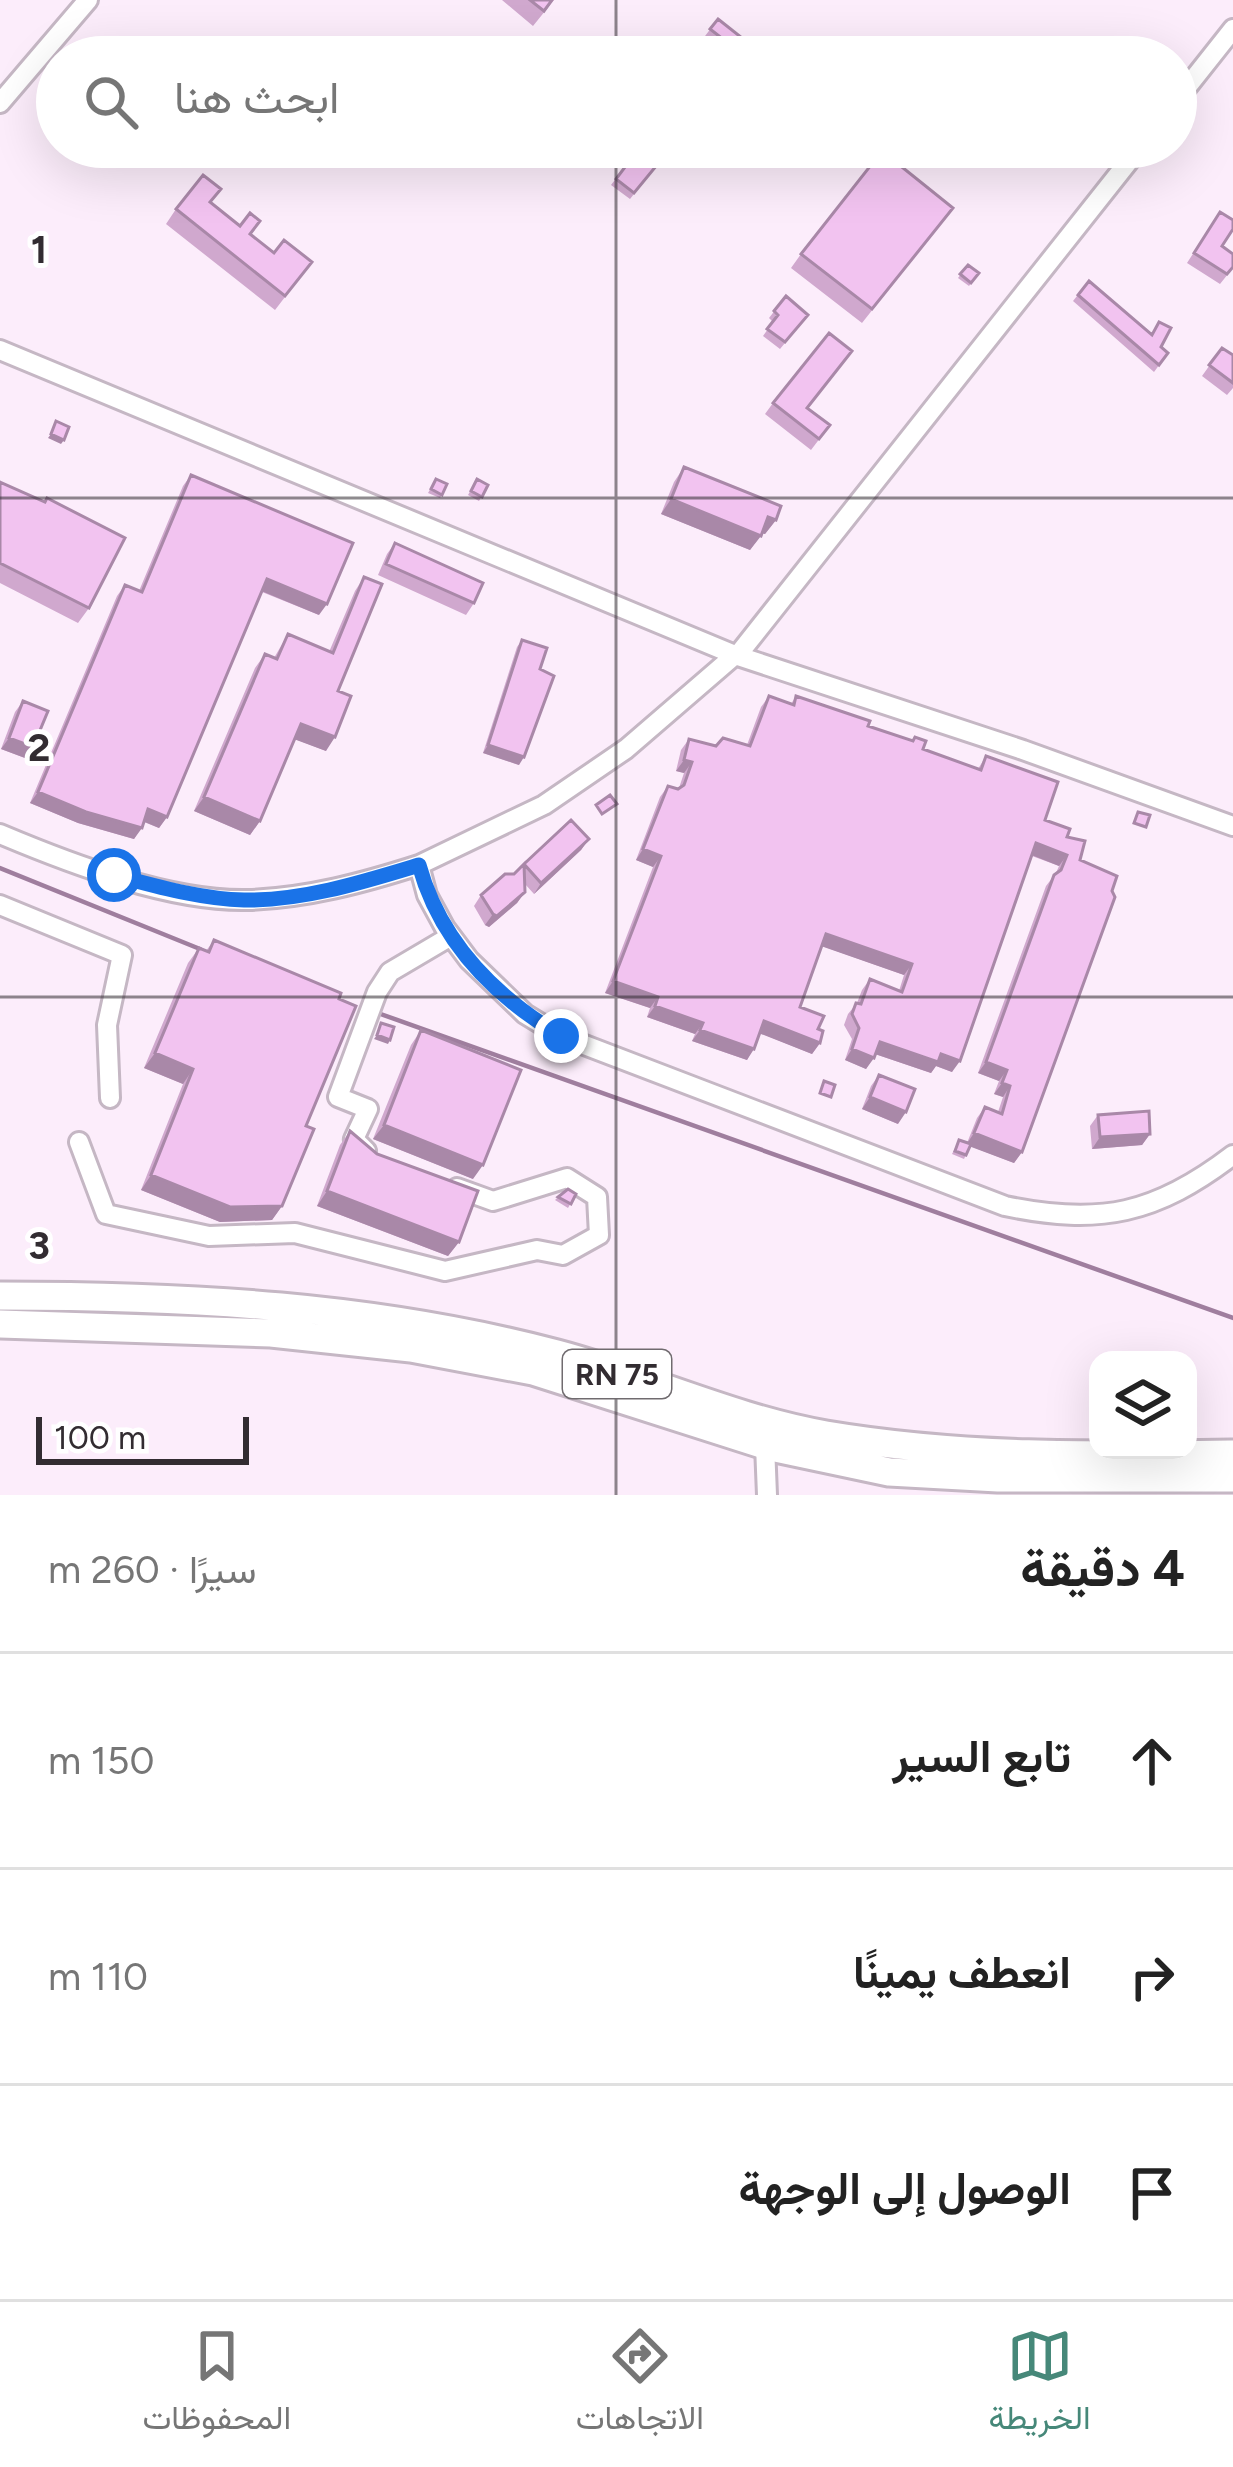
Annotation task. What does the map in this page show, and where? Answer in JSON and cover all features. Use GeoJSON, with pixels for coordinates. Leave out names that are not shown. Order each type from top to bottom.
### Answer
{"type":"FeatureCollection","features":[{"type":"Feature","properties":{"kind":"highway","name":"RN 75"},"geometry":{"type":"LineString","coordinates":[[0,1296],[138,1296],[284,1305],[408,1323],[561,1354],[743,1414],[820,1434],[880,1443],[970,1454],[1233,1454]]}},
{"type":"Feature","properties":{"kind":"highway","name":"RN 75"},"geometry":{"type":"LineString","coordinates":[[0,1324],[271,1333],[411,1348],[533,1371],[765,1445],[889,1472],[998,1478],[1233,1478]]}},
{"type":"Feature","properties":{"kind":"street"},"geometry":{"type":"LineString","coordinates":[[58,36],[88,0]]}},
{"type":"Feature","properties":{"kind":"street"},"geometry":{"type":"LineString","coordinates":[[1197,74],[1233,29]]}},
{"type":"Feature","properties":{"kind":"street"},"geometry":{"type":"LineString","coordinates":[[0,104],[36,61]]}},
{"type":"Feature","properties":{"kind":"street"},"geometry":{"type":"LineString","coordinates":[[0,834],[114,875],[181,892],[244,900],[312,894],[419,865],[544,805],[626,749],[736,655],[1123,168]]}},
{"type":"Feature","properties":{"kind":"street"},"geometry":{"type":"LineString","coordinates":[[0,350],[736,655],[1233,826]]}},
{"type":"Feature","properties":{"kind":"street"},"geometry":{"type":"LineString","coordinates":[[419,865],[427,895],[451,936],[496,990],[561,1036],[1005,1206],[1078,1216],[1124,1212],[1169,1198],[1233,1155]]}},
{"type":"Feature","properties":{"kind":"street"},"geometry":{"type":"LineString","coordinates":[[0,905],[122,955],[107,1025],[110,1098]]}},
{"type":"Feature","properties":{"kind":"street"},"geometry":{"type":"LineString","coordinates":[[391,1163],[371,1156],[354,1139],[368,1108],[338,1097],[377,992],[390,972],[451,936]]}},
{"type":"Feature","properties":{"kind":"street"},"geometry":{"type":"LineString","coordinates":[[79,1142],[106,1214],[209,1236],[295,1233],[446,1271],[536,1250],[563,1255],[599,1235],[597,1197],[567,1178],[493,1201],[432,1178]]}},
{"type":"Feature","properties":{"kind":"street"},"geometry":{"type":"LineString","coordinates":[[765,1445],[766,1495]]}},
{"type":"Feature","properties":{"kind":"building"},"geometry":{"type":"Polygon","coordinates":[[[530,0],[552,0],[544,11],[530,0]]]}},
{"type":"Feature","properties":{"kind":"building"},"geometry":{"type":"Polygon","coordinates":[[[718,19],[739,36],[719,36],[710,29],[718,19]]]}},
{"type":"Feature","properties":{"kind":"building"},"geometry":{"type":"Polygon","coordinates":[[[624,168],[655,168],[634,193],[616,179],[624,168]]]}},
{"type":"Feature","properties":{"kind":"building"},"geometry":{"type":"Polygon","coordinates":[[[869,168],[903,168],[953,208],[872,309],[801,254],[869,168]]]}},
{"type":"Feature","properties":{"kind":"building"},"geometry":{"type":"Polygon","coordinates":[[[203,175],[221,189],[210,202],[240,226],[250,213],[260,221],[250,234],[274,253],[284,240],[312,262],[285,296],[176,209],[203,175]]]}},
{"type":"Feature","properties":{"kind":"building"},"geometry":{"type":"Polygon","coordinates":[[[1220,212],[1233,220],[1222,246],[1233,254],[1233,267],[1227,274],[1194,253],[1220,212]]]}},
{"type":"Feature","properties":{"kind":"building"},"geometry":{"type":"Polygon","coordinates":[[[968,265],[979,273],[971,283],[960,274],[968,265]]]}},
{"type":"Feature","properties":{"kind":"building"},"geometry":{"type":"Polygon","coordinates":[[[1089,281],[1152,335],[1159,322],[1171,328],[1161,347],[1168,353],[1159,365],[1078,295],[1089,281]]]}},
{"type":"Feature","properties":{"kind":"building"},"geometry":{"type":"Polygon","coordinates":[[[786,296],[808,315],[785,342],[767,329],[786,296]]]}},
{"type":"Feature","properties":{"kind":"building"},"geometry":{"type":"Polygon","coordinates":[[[829,333],[852,351],[807,408],[830,425],[819,439],[773,403],[829,333]]]}},
{"type":"Feature","properties":{"kind":"building"},"geometry":{"type":"Polygon","coordinates":[[[1222,348],[1233,355],[1233,383],[1209,365],[1222,348]]]}},
{"type":"Feature","properties":{"kind":"building"},"geometry":{"type":"Polygon","coordinates":[[[56,421],[69,427],[64,440],[51,434],[56,421]]]}},
{"type":"Feature","properties":{"kind":"building"},"geometry":{"type":"Polygon","coordinates":[[[684,467],[781,506],[776,520],[768,517],[761,536],[671,499],[684,467]]]}},
{"type":"Feature","properties":{"kind":"building"},"geometry":{"type":"Polygon","coordinates":[[[191,475],[353,543],[327,604],[267,579],[167,817],[148,809],[142,828],[38,792],[125,585],[142,592],[191,475]]]}},
{"type":"Feature","properties":{"kind":"building"},"geometry":{"type":"Polygon","coordinates":[[[436,479],[447,484],[442,495],[431,489],[436,479]]]}},
{"type":"Feature","properties":{"kind":"building"},"geometry":{"type":"Polygon","coordinates":[[[477,479],[488,485],[482,497],[471,491],[477,479]]]}},
{"type":"Feature","properties":{"kind":"building"},"geometry":{"type":"Polygon","coordinates":[[[0,482],[45,502],[47,498],[125,538],[89,608],[0,563],[0,482]]]}},
{"type":"Feature","properties":{"kind":"building"},"geometry":{"type":"Polygon","coordinates":[[[395,543],[483,583],[474,603],[386,564],[395,543]]]}},
{"type":"Feature","properties":{"kind":"building"},"geometry":{"type":"Polygon","coordinates":[[[364,577],[382,584],[338,691],[351,696],[335,737],[301,724],[260,821],[204,797],[265,654],[277,659],[288,634],[333,653],[364,577]]]}},
{"type":"Feature","properties":{"kind":"building"},"geometry":{"type":"Polygon","coordinates":[[[522,640],[547,648],[540,669],[554,676],[524,757],[488,745],[522,640]]]}},
{"type":"Feature","properties":{"kind":"building"},"geometry":{"type":"Polygon","coordinates":[[[769,696],[794,705],[796,696],[870,721],[868,726],[926,741],[923,749],[981,770],[986,756],[1058,782],[1045,820],[1070,829],[1067,837],[1085,841],[1080,860],[1117,876],[1115,897],[1022,1152],[974,1133],[985,1107],[1002,1114],[1010,1086],[1002,1083],[1007,1070],[986,1062],[1054,875],[1067,855],[1036,843],[960,1061],[941,1054],[938,1062],[880,1042],[874,1058],[852,1049],[859,1028],[852,1014],[870,979],[902,992],[912,964],[826,934],[800,1007],[824,1016],[818,1029],[823,1031],[820,1043],[764,1021],[754,1049],[700,1030],[703,1023],[655,1006],[658,997],[613,981],[661,856],[643,849],[668,786],[678,789],[684,785],[692,762],[684,760],[689,739],[716,746],[723,738],[750,746],[769,696]]]}},
{"type":"Feature","properties":{"kind":"building"},"geometry":{"type":"Polygon","coordinates":[[[23,701],[48,711],[33,747],[9,738],[23,701]]]}},
{"type":"Feature","properties":{"kind":"building"},"geometry":{"type":"Polygon","coordinates":[[[610,795],[617,804],[602,814],[596,805],[610,795]]]}},
{"type":"Feature","properties":{"kind":"building"},"geometry":{"type":"Polygon","coordinates":[[[1138,812],[1150,815],[1146,827],[1134,823],[1138,812]]]}},
{"type":"Feature","properties":{"kind":"building"},"geometry":{"type":"Polygon","coordinates":[[[571,820],[589,839],[541,883],[524,864],[571,820]]]}},
{"type":"Feature","properties":{"kind":"building"},"geometry":{"type":"Polygon","coordinates":[[[524,864],[525,892],[497,916],[493,914],[481,895],[524,864]]]}},
{"type":"Feature","properties":{"kind":"building"},"geometry":{"type":"Polygon","coordinates":[[[214,940],[341,993],[339,999],[356,1006],[306,1126],[314,1129],[282,1206],[230,1207],[151,1175],[193,1069],[155,1053],[199,948],[209,952],[214,940]]]}},
{"type":"Feature","properties":{"kind":"building"},"geometry":{"type":"Polygon","coordinates":[[[381,1023],[394,1027],[390,1040],[377,1035],[381,1023]]]}},
{"type":"Feature","properties":{"kind":"building"},"geometry":{"type":"Polygon","coordinates":[[[421,1030],[521,1070],[483,1165],[384,1125],[421,1030]]]}},
{"type":"Feature","properties":{"kind":"building"},"geometry":{"type":"Polygon","coordinates":[[[879,1075],[915,1089],[906,1112],[870,1097],[879,1075]]]}},
{"type":"Feature","properties":{"kind":"building"},"geometry":{"type":"Polygon","coordinates":[[[824,1081],[835,1085],[831,1097],[820,1093],[824,1081]]]}},
{"type":"Feature","properties":{"kind":"building"},"geometry":{"type":"Polygon","coordinates":[[[1149,1111],[1150,1134],[1100,1137],[1098,1115],[1149,1111]]]}},
{"type":"Feature","properties":{"kind":"building"},"geometry":{"type":"Polygon","coordinates":[[[350,1131],[377,1154],[478,1191],[459,1242],[327,1191],[350,1131]]]}},
{"type":"Feature","properties":{"kind":"building"},"geometry":{"type":"Polygon","coordinates":[[[959,1140],[971,1144],[966,1155],[955,1151],[959,1140]]]}},
{"type":"Feature","properties":{"kind":"building"},"geometry":{"type":"Polygon","coordinates":[[[568,1189],[576,1194],[571,1204],[558,1197],[568,1189]]]}},
{"type":"Feature","properties":{"kind":"waterway"},"geometry":{"type":"LineString","coordinates":[[0,868],[200,949]]}},
{"type":"Feature","properties":{"kind":"waterway"},"geometry":{"type":"LineString","coordinates":[[375,1012],[1233,1318]]}},
{"type":"Feature","properties":{"kind":"route"},"geometry":{"type":"LineString","coordinates":[[114,875],[181,892],[244,900],[312,894],[419,865],[427,895],[469,960],[525,1014],[561,1036]]}}]}
